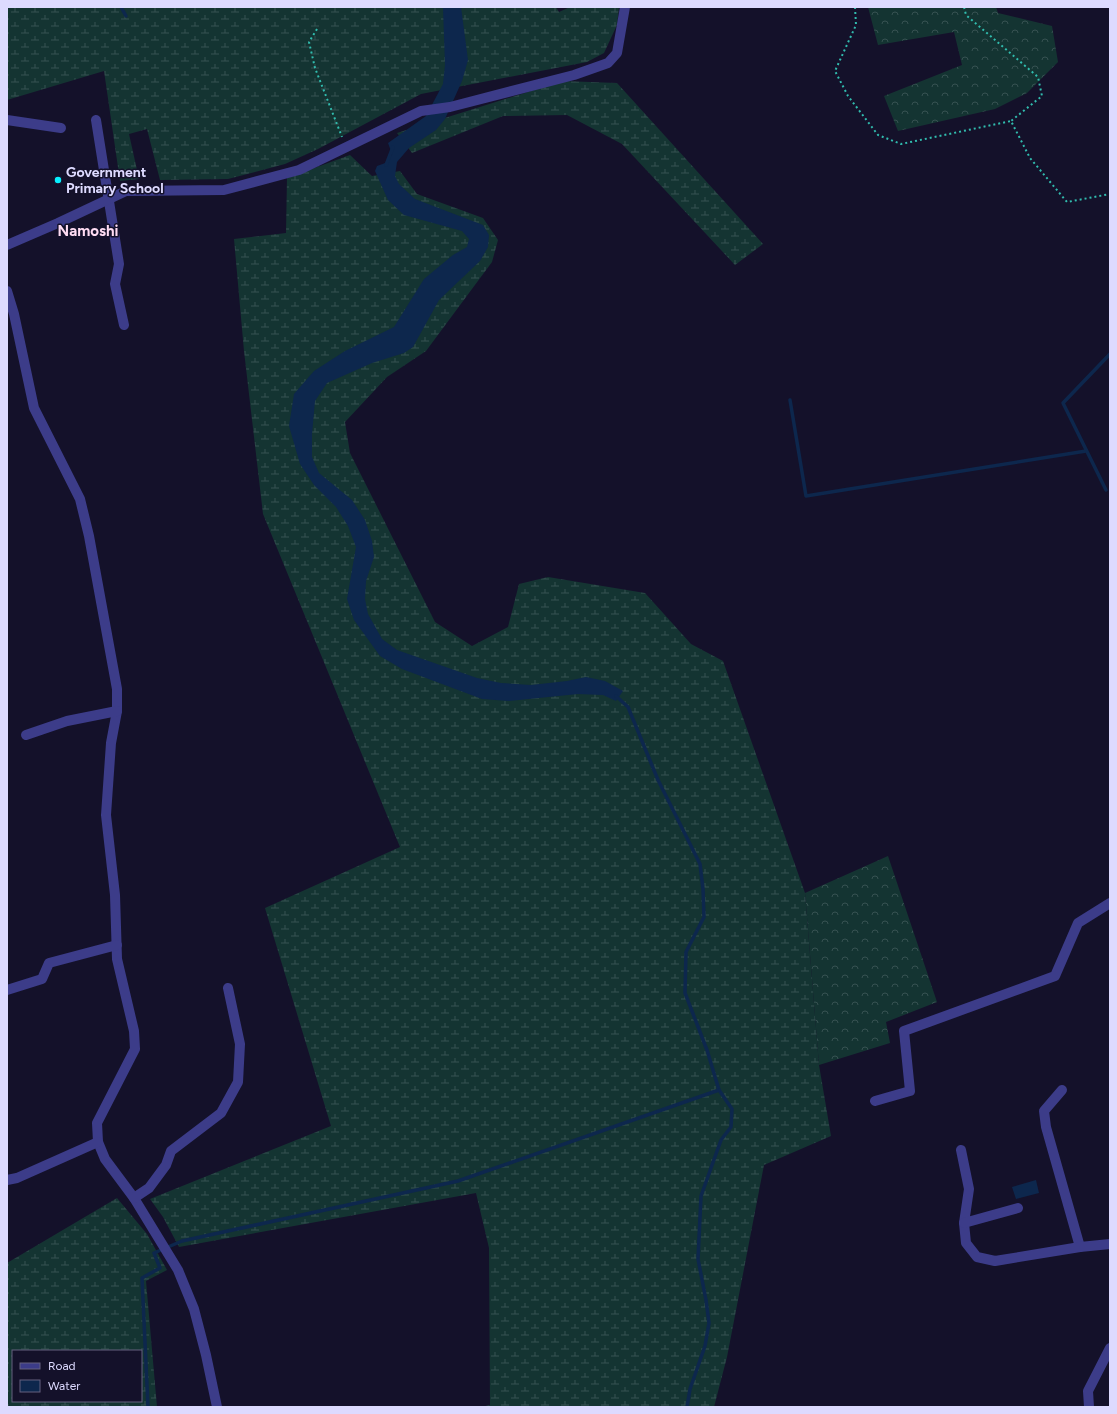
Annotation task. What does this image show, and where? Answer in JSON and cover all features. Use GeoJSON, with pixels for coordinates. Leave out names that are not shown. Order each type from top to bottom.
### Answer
{"type":"FeatureCollection","features":[{"type":"Feature","properties":{"kind":"street"},"geometry":{"type":"LineString","coordinates":[[7,245],[126,191],[224,190],[299,170],[421,111],[450,108],[574,75],[608,63],[617,53],[625,7]]}},
{"type":"Feature","properties":{"kind":"street"},"geometry":{"type":"LineString","coordinates":[[7,120],[61,128]]}},
{"type":"Feature","properties":{"kind":"street"},"geometry":{"type":"LineString","coordinates":[[96,120],[119,264],[115,284],[124,325]]}},
{"type":"Feature","properties":{"kind":"street"},"geometry":{"type":"LineString","coordinates":[[7,291],[14,314],[34,408],[80,499],[89,536],[117,689],[117,711],[111,743],[106,815],[115,895],[117,959],[134,1031],[135,1049],[97,1123],[98,1142],[105,1159],[136,1202],[178,1270],[194,1309],[217,1407]]}},
{"type":"Feature","properties":{"kind":"street"},"geometry":{"type":"LineString","coordinates":[[26,735],[67,720],[117,711]]}},
{"type":"Feature","properties":{"kind":"street"},"geometry":{"type":"LineString","coordinates":[[875,1101],[910,1091],[904,1031],[1055,976],[1078,923],[1110,903]]}},
{"type":"Feature","properties":{"kind":"street"},"geometry":{"type":"LineString","coordinates":[[7,990],[42,979],[49,963],[117,945]]}},
{"type":"Feature","properties":{"kind":"street"},"geometry":{"type":"LineString","coordinates":[[136,1202],[149,1188],[166,1164],[171,1151],[221,1113],[238,1082],[240,1044],[228,988]]}},
{"type":"Feature","properties":{"kind":"street"},"geometry":{"type":"LineString","coordinates":[[1062,1090],[1044,1111],[1046,1127],[1080,1247]]}},
{"type":"Feature","properties":{"kind":"street"},"geometry":{"type":"LineString","coordinates":[[7,1180],[17,1178],[98,1142]]}},
{"type":"Feature","properties":{"kind":"street"},"geometry":{"type":"LineString","coordinates":[[961,1150],[969,1189],[964,1223],[966,1243],[977,1257],[995,1261],[1080,1247],[1110,1244]]}},
{"type":"Feature","properties":{"kind":"street"},"geometry":{"type":"LineString","coordinates":[[964,1223],[1018,1208]]}},
{"type":"Feature","properties":{"kind":"street"},"geometry":{"type":"LineString","coordinates":[[1089,1407],[1088,1391],[1110,1348]]}},
{"type":"Feature","properties":{"kind":"path"},"geometry":{"type":"LineString","coordinates":[[854,7],[856,24],[835,70],[848,96],[878,135],[901,144],[1011,121],[1042,96],[1038,77],[966,15],[964,7]]}},
{"type":"Feature","properties":{"kind":"path"},"geometry":{"type":"LineString","coordinates":[[317,29],[309,42],[315,68],[346,147]]}},
{"type":"Feature","properties":{"kind":"path"},"geometry":{"type":"LineString","coordinates":[[1011,121],[1030,158],[1067,202],[1110,194]]}},
{"type":"Feature","properties":{"kind":"green space"},"geometry":{"type":"Polygon","coordinates":[[[7,7],[556,7],[559,12],[570,7],[619,7],[617,25],[604,53],[587,62],[421,94],[318,149],[285,164],[228,179],[160,180],[147,129],[129,134],[139,179],[120,181],[104,71],[7,100],[7,7]]]}},
{"type":"Feature","properties":{"kind":"green space"},"geometry":{"type":"Polygon","coordinates":[[[868,7],[996,7],[998,13],[1052,26],[1058,62],[1027,93],[995,109],[898,131],[884,96],[962,65],[954,32],[878,45],[868,7]]]}},
{"type":"Feature","properties":{"kind":"green space"},"geometry":{"type":"Polygon","coordinates":[[[563,81],[617,83],[763,244],[735,265],[622,144],[567,115],[503,116],[412,153],[397,133],[563,81]]]}},
{"type":"Feature","properties":{"kind":"green space"},"geometry":{"type":"Polygon","coordinates":[[[350,155],[372,176],[400,171],[417,194],[483,218],[498,240],[492,262],[426,351],[387,377],[345,422],[350,453],[435,622],[472,646],[508,627],[519,584],[548,577],[645,593],[691,644],[723,661],[805,893],[819,1065],[831,1136],[764,1165],[727,1357],[714,1407],[481,1407],[490,1405],[489,1248],[476,1193],[179,1247],[163,1217],[150,1199],[331,1126],[265,908],[400,847],[263,514],[244,351],[234,239],[286,233],[287,178],[350,155]]]}},
{"type":"Feature","properties":{"kind":"green space"},"geometry":{"type":"Polygon","coordinates":[[[888,856],[937,1002],[886,1022],[890,1043],[819,1065],[805,893],[888,856]]]}},
{"type":"Feature","properties":{"kind":"green space"},"geometry":{"type":"Polygon","coordinates":[[[117,1198],[147,1234],[167,1270],[146,1281],[157,1407],[7,1407],[7,1263],[117,1198]]]}},
{"type":"Feature","properties":{"kind":"water"},"geometry":{"type":"Polygon","coordinates":[[[443,7],[461,7],[468,60],[462,81],[445,119],[436,130],[409,148],[397,162],[395,176],[399,184],[415,199],[483,225],[489,235],[488,247],[480,261],[439,300],[413,347],[404,353],[372,363],[327,383],[315,401],[312,434],[312,457],[319,473],[352,500],[365,520],[372,541],[374,557],[366,581],[365,599],[368,614],[382,639],[397,650],[477,678],[501,683],[531,685],[567,681],[586,677],[605,681],[623,691],[616,701],[603,695],[578,694],[509,701],[482,699],[402,669],[380,656],[354,620],[347,599],[356,547],[348,526],[336,507],[314,485],[300,464],[289,426],[294,394],[314,371],[345,351],[394,327],[424,279],[453,255],[467,247],[469,239],[462,231],[404,215],[388,200],[375,171],[377,166],[388,162],[392,154],[388,143],[426,116],[443,84],[445,65],[443,7]]]}},
{"type":"Feature","properties":{"kind":"water"},"geometry":{"type":"Polygon","coordinates":[[[1036,1180],[1039,1193],[1016,1199],[1012,1187],[1036,1180]]]}},
{"type":"Feature","properties":{"kind":"waterway"},"geometry":{"type":"LineString","coordinates":[[121,7],[126,16]]}},
{"type":"Feature","properties":{"kind":"waterway"},"geometry":{"type":"LineString","coordinates":[[386,165],[393,147]]}},
{"type":"Feature","properties":{"kind":"waterway"},"geometry":{"type":"LineString","coordinates":[[1106,490],[1063,403],[1110,354]]}},
{"type":"Feature","properties":{"kind":"waterway"},"geometry":{"type":"LineString","coordinates":[[790,400],[806,496],[1086,451]]}},
{"type":"Feature","properties":{"kind":"waterway"},"geometry":{"type":"LineString","coordinates":[[616,696],[628,707],[658,780],[700,864],[704,917],[686,952],[685,993],[707,1050],[719,1090],[732,1109],[731,1127],[721,1140],[701,1196],[698,1259],[709,1323],[705,1346],[690,1389],[687,1407]]}},
{"type":"Feature","properties":{"kind":"waterway"},"geometry":{"type":"LineString","coordinates":[[148,1407],[142,1278],[160,1268],[154,1253],[182,1241],[458,1181],[719,1090]]}},
{"type":"Feature","properties":{"kind":"place","name":"Government Primary School"},"geometry":{"type":"Point","coordinates":[58,180]}},
{"type":"Feature","properties":{"kind":"district","name":"Namoshi"},"geometry":{"type":"Point","coordinates":[88,231]}}]}
